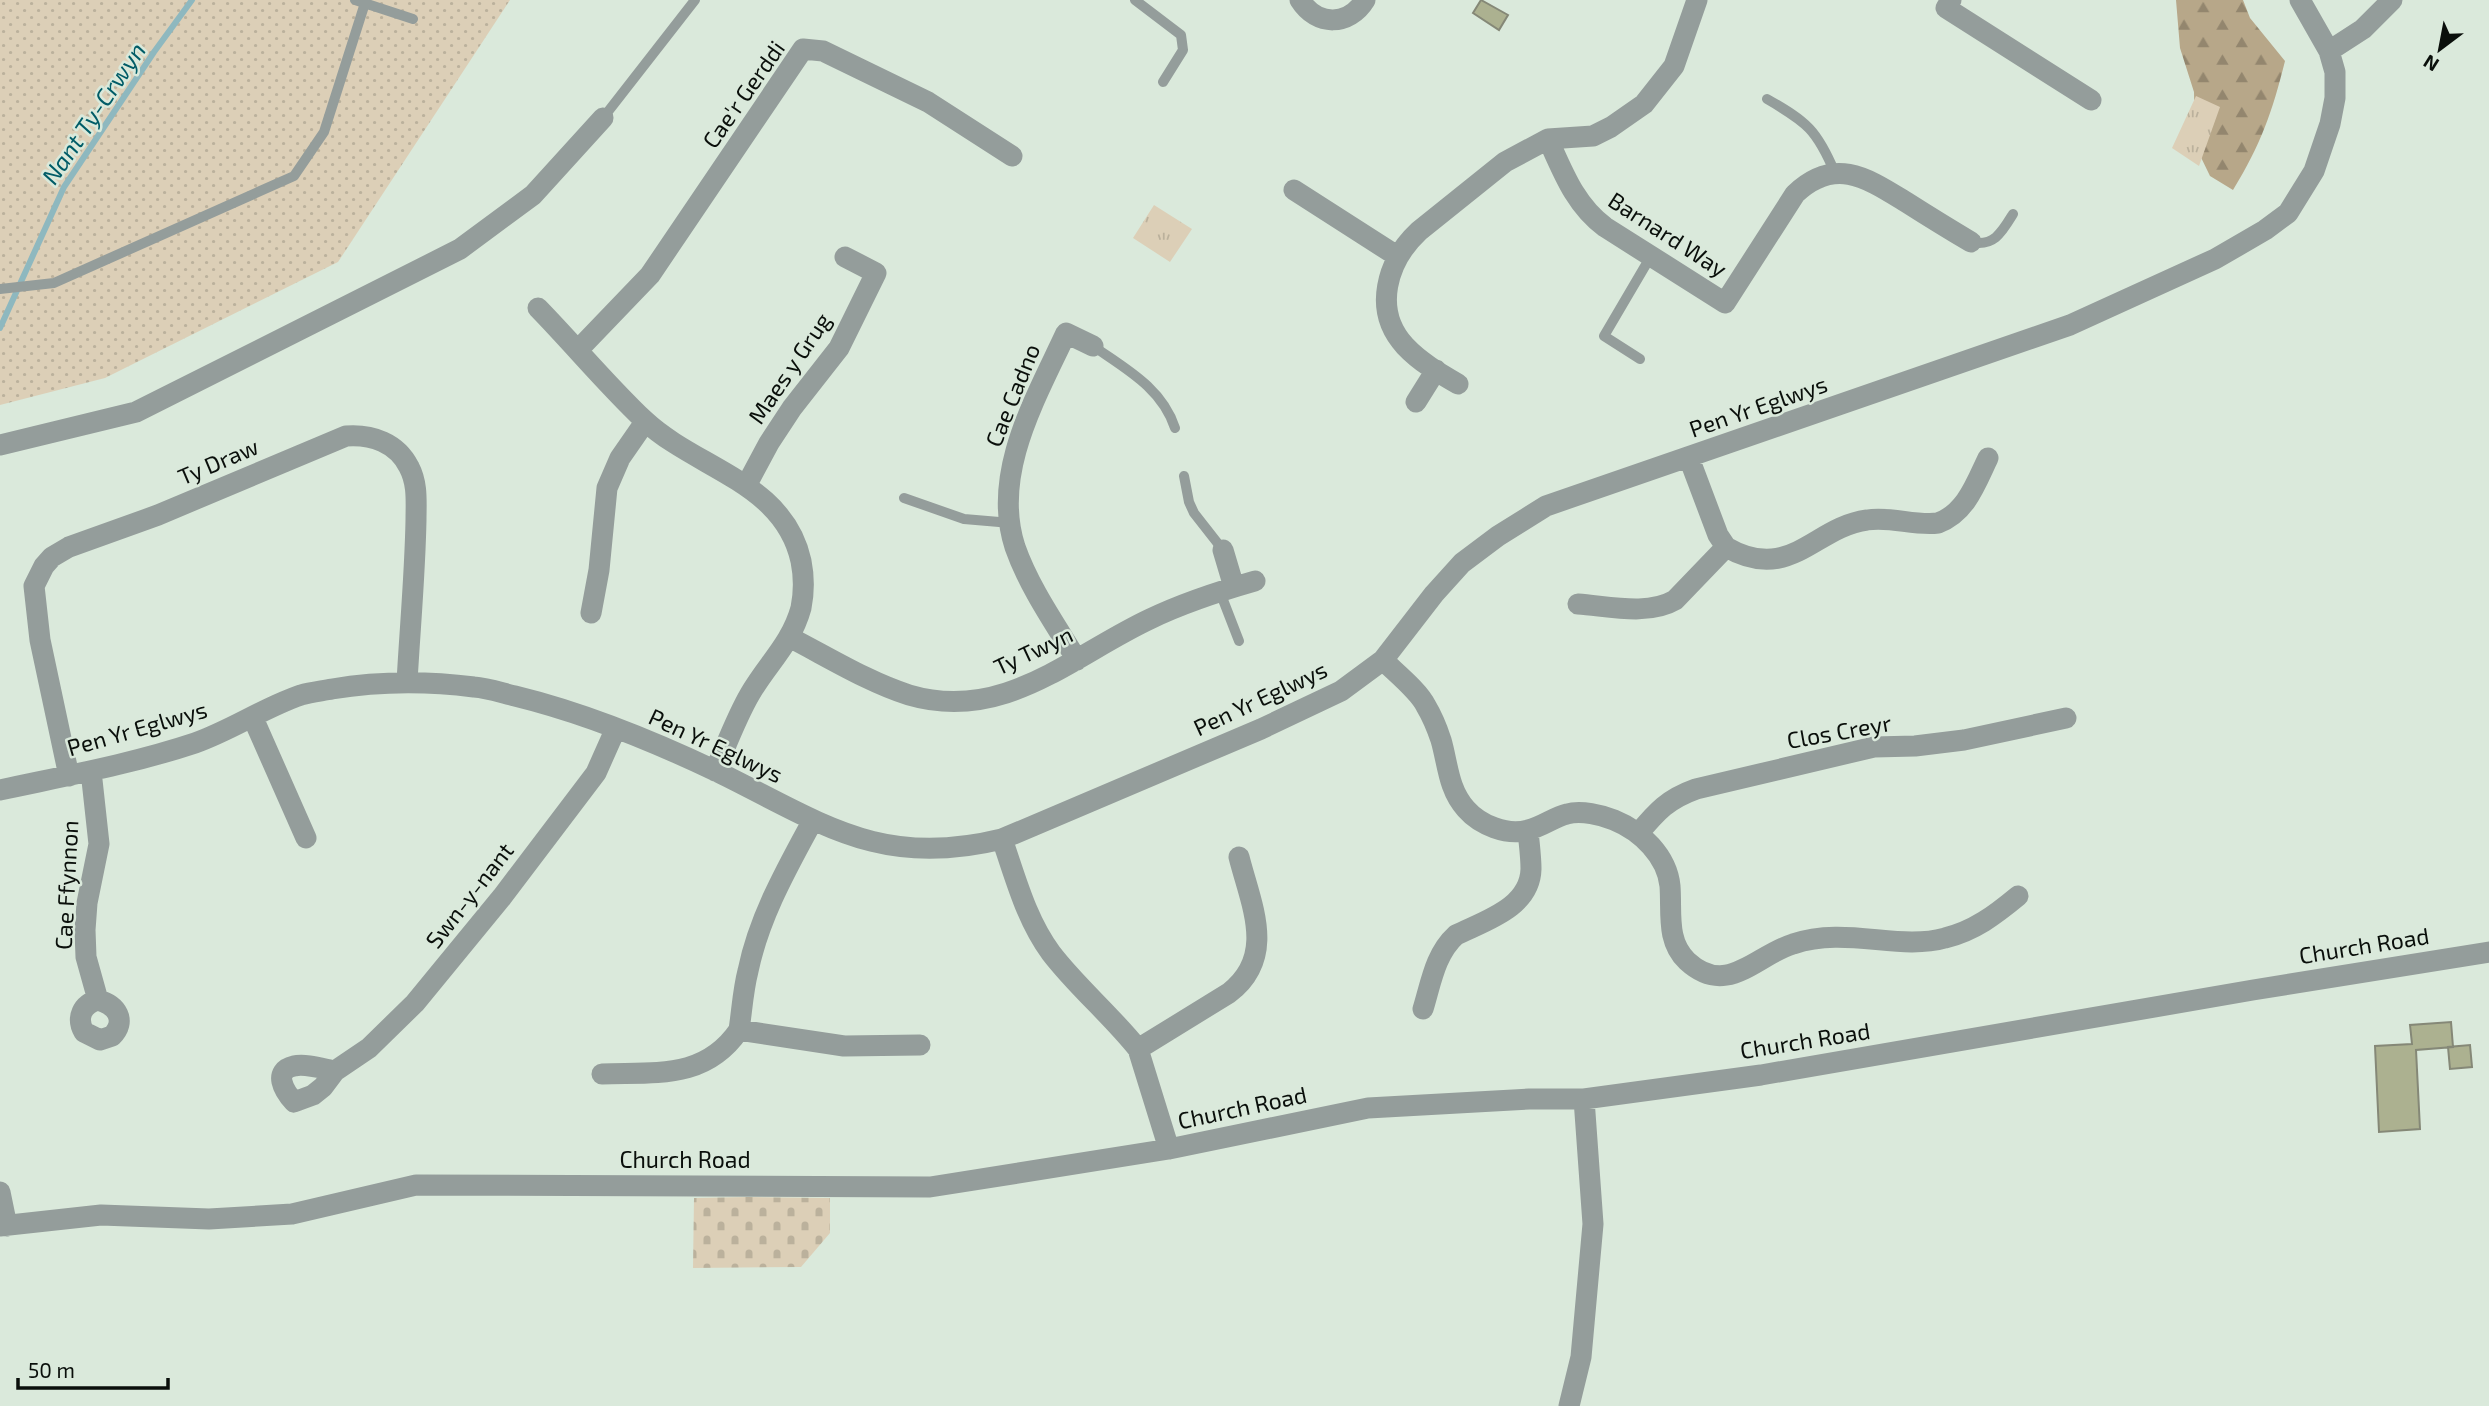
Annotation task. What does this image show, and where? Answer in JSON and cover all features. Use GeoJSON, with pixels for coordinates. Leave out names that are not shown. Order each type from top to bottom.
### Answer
{"type":"FeatureCollection","features":[{"type":"Feature","properties":{"kind":"street"},"geometry":{"type":"LineString","coordinates":[[1300,0],[1314,16],[1333,21],[1352,16],[1365,0]]}},
{"type":"Feature","properties":{"kind":"street"},"geometry":{"type":"LineString","coordinates":[[1458,384],[1404,345],[1390,321],[1386,293],[1391,268],[1406,242],[1505,162],[1548,139],[1593,136],[1620,122],[1644,104],[1674,66],[1697,0]]}},
{"type":"Feature","properties":{"kind":"street","name":"Pen Yr Eglwys"},"geometry":{"type":"LineString","coordinates":[[0,790],[91,771],[196,743],[302,695],[354,686],[407,682],[477,687],[539,702],[616,727],[715,771],[813,820],[862,840],[911,849],[958,848],[1002,839],[1261,729],[1341,691],[1383,660],[1434,594],[1462,563],[1498,536],[1546,506],[2070,325],[2216,259],[2265,230],[2288,213],[2314,171],[2323,149],[2334,98],[2336,72],[2329,51],[2300,0]]}},
{"type":"Feature","properties":{"kind":"street"},"geometry":{"type":"LineString","coordinates":[[2329,51],[2363,29],[2392,0]]}},
{"type":"Feature","properties":{"kind":"street"},"geometry":{"type":"LineString","coordinates":[[1944,3],[2091,100]]}},
{"type":"Feature","properties":{"kind":"street","name":"Cae'r Gerddi"},"geometry":{"type":"LineString","coordinates":[[578,350],[650,275],[803,49],[824,51],[928,102],[1012,156]]}},
{"type":"Feature","properties":{"kind":"street"},"geometry":{"type":"LineString","coordinates":[[0,445],[136,412],[460,249],[533,195],[603,118]]}},
{"type":"Feature","properties":{"kind":"street","name":"Barnard Way"},"geometry":{"type":"LineString","coordinates":[[1548,139],[1573,194],[1588,213],[1605,227],[1725,303],[1795,194],[1813,180],[1835,173]]}},
{"type":"Feature","properties":{"kind":"street"},"geometry":{"type":"LineString","coordinates":[[1835,173],[1870,179],[1970,242]]}},
{"type":"Feature","properties":{"kind":"street"},"geometry":{"type":"LineString","coordinates":[[1294,190],[1397,257]]}},
{"type":"Feature","properties":{"kind":"street","name":"Maes y Grug"},"geometry":{"type":"LineString","coordinates":[[746,486],[792,408],[839,348],[876,273],[845,257]]}},
{"type":"Feature","properties":{"kind":"street"},"geometry":{"type":"LineString","coordinates":[[538,308],[645,422],[760,495],[783,520],[799,550],[802,604],[789,638],[749,695],[715,771]]}},
{"type":"Feature","properties":{"kind":"street","name":"Cae Cadno"},"geometry":{"type":"LineString","coordinates":[[1077,660],[1036,591],[1015,546],[1009,484],[1013,459],[1027,418],[1066,333],[1093,346]]}},
{"type":"Feature","properties":{"kind":"street"},"geometry":{"type":"LineString","coordinates":[[1416,402],[1436,370]]}},
{"type":"Feature","properties":{"kind":"street"},"geometry":{"type":"LineString","coordinates":[[591,613],[599,570],[607,488],[620,458],[645,422]]}},
{"type":"Feature","properties":{"kind":"street","name":"Ty Draw"},"geometry":{"type":"LineString","coordinates":[[69,776],[40,640],[34,586],[44,566],[52,557],[69,547],[158,514],[346,436],[372,437],[384,442],[402,456],[416,489],[407,682]]}},
{"type":"Feature","properties":{"kind":"street"},"geometry":{"type":"LineString","coordinates":[[1689,458],[1718,535],[1726,547],[1754,558],[1787,557],[1849,525],[1867,520],[1929,524],[1947,520],[1965,503],[1988,458]]}},
{"type":"Feature","properties":{"kind":"street"},"geometry":{"type":"LineString","coordinates":[[1578,604],[1648,609],[1667,605],[1726,547]]}},
{"type":"Feature","properties":{"kind":"street"},"geometry":{"type":"LineString","coordinates":[[1223,550],[1227,590]]}},
{"type":"Feature","properties":{"kind":"street","name":"Ty Twyn"},"geometry":{"type":"LineString","coordinates":[[789,638],[910,695],[940,701],[966,702],[1015,692],[1044,679],[1149,619],[1255,581]]}},
{"type":"Feature","properties":{"kind":"street"},"geometry":{"type":"LineString","coordinates":[[1383,660],[1425,702],[1440,738],[1453,789],[1466,810],[1487,825],[1500,829],[1528,830],[1568,813],[1582,813],[1610,818],[1638,834],[1656,852],[1669,882],[1671,934],[1675,945],[1690,963],[1710,974],[1732,975],[1790,944],[1820,937],[1941,940],[1984,923],[2018,896]]}},
{"type":"Feature","properties":{"kind":"street"},"geometry":{"type":"LineString","coordinates":[[253,718],[306,838]]}},
{"type":"Feature","properties":{"kind":"street","name":"Clos Creyr"},"geometry":{"type":"LineString","coordinates":[[1638,834],[1658,810],[1676,796],[1696,789],[1874,747],[1915,746],[1964,740],[2066,718]]}},
{"type":"Feature","properties":{"kind":"street","name":"Swn-y-nant"},"geometry":{"type":"LineString","coordinates":[[335,1071],[369,1048],[424,993],[502,897],[596,773],[616,727]]}},
{"type":"Feature","properties":{"kind":"street","name":"Cae Ffynnon"},"geometry":{"type":"LineString","coordinates":[[91,771],[99,845],[87,903],[85,930],[86,957],[98,1000]]}},
{"type":"Feature","properties":{"kind":"street"},"geometry":{"type":"LineString","coordinates":[[602,1074],[671,1071],[696,1066],[726,1048],[739,1030],[748,970],[758,936],[785,872],[813,820]]}},
{"type":"Feature","properties":{"kind":"street"},"geometry":{"type":"LineString","coordinates":[[1423,1009],[1438,960],[1448,942],[1455,935],[1507,910],[1525,891],[1531,871],[1528,830]]}},
{"type":"Feature","properties":{"kind":"street"},"geometry":{"type":"LineString","coordinates":[[1002,839],[1027,912],[1043,941],[1061,965],[1138,1049],[1169,1149]]}},
{"type":"Feature","properties":{"kind":"street"},"geometry":{"type":"LineString","coordinates":[[1138,1049],[1229,993],[1247,976],[1253,965],[1258,940],[1239,857]]}},
{"type":"Feature","properties":{"kind":"street","name":"Church Road"},"geometry":{"type":"LineString","coordinates":[[4,1226],[101,1215],[209,1219],[292,1214],[416,1185],[930,1187],[1169,1149],[1368,1108],[1529,1099],[1584,1099],[1761,1075],[2489,952]]}},
{"type":"Feature","properties":{"kind":"street"},"geometry":{"type":"LineString","coordinates":[[739,1030],[844,1046],[920,1045]]}},
{"type":"Feature","properties":{"kind":"street"},"geometry":{"type":"LineString","coordinates":[[1569,1406],[1581,1357],[1593,1224],[1584,1099]]}},
{"type":"Feature","properties":{"kind":"street"},"geometry":{"type":"LineString","coordinates":[[0,1192],[4,1226]]}},
{"type":"Feature","properties":{"kind":"lane"},"geometry":{"type":"LineString","coordinates":[[603,118],[695,0]]}},
{"type":"Feature","properties":{"kind":"lane"},"geometry":{"type":"LineString","coordinates":[[1135,0],[1181,35],[1183,50],[1163,82]]}},
{"type":"Feature","properties":{"kind":"lane"},"geometry":{"type":"LineString","coordinates":[[0,289],[54,283],[294,176],[324,132],[360,1],[413,19]]}},
{"type":"Feature","properties":{"kind":"lane"},"geometry":{"type":"LineString","coordinates":[[1767,99],[1799,117],[1822,142],[1835,173]]}},
{"type":"Feature","properties":{"kind":"lane"},"geometry":{"type":"LineString","coordinates":[[1970,242],[1985,243],[1997,237],[2013,214]]}},
{"type":"Feature","properties":{"kind":"lane"},"geometry":{"type":"LineString","coordinates":[[1640,359],[1604,336],[1651,256]]}},
{"type":"Feature","properties":{"kind":"lane"},"geometry":{"type":"LineString","coordinates":[[1093,346],[1155,392],[1164,402],[1175,428]]}},
{"type":"Feature","properties":{"kind":"lane"},"geometry":{"type":"LineString","coordinates":[[1184,476],[1194,513],[1223,550]]}},
{"type":"Feature","properties":{"kind":"lane"},"geometry":{"type":"LineString","coordinates":[[904,498],[949,515],[985,522],[1011,523]]}},
{"type":"Feature","properties":{"kind":"lane"},"geometry":{"type":"LineString","coordinates":[[1227,590],[1239,641]]}},
{"type":"Feature","properties":{"kind":"green space"},"geometry":{"type":"Polygon","coordinates":[[[0,0],[510,0],[338,262],[105,378],[0,405],[0,0]]]}},
{"type":"Feature","properties":{"kind":"green space"},"geometry":{"type":"Polygon","coordinates":[[[2176,0],[2243,0],[2250,18],[2285,61],[2265,128],[2233,190],[2210,176],[2195,145],[2194,92],[2180,48],[2176,0]]]}},
{"type":"Feature","properties":{"kind":"green space"},"geometry":{"type":"Polygon","coordinates":[[[2196,96],[2220,107],[2199,166],[2172,148],[2196,96]]]}},
{"type":"Feature","properties":{"kind":"green space"},"geometry":{"type":"Polygon","coordinates":[[[1154,205],[1192,229],[1170,262],[1133,238],[1154,205]]]}},
{"type":"Feature","properties":{"kind":"green space"},"geometry":{"type":"Polygon","coordinates":[[[694,1198],[830,1198],[830,1233],[801,1267],[693,1268],[694,1198]]]}},
{"type":"Feature","properties":{"kind":"building"},"geometry":{"type":"Polygon","coordinates":[[[1481,0],[1508,15],[1499,30],[1473,13],[1481,0]]]}},
{"type":"Feature","properties":{"kind":"building"},"geometry":{"type":"Polygon","coordinates":[[[2451,1022],[2453,1047],[2416,1050],[2420,1129],[2379,1132],[2375,1046],[2412,1044],[2410,1025],[2451,1022]]]}},
{"type":"Feature","properties":{"kind":"building"},"geometry":{"type":"Polygon","coordinates":[[[2470,1045],[2472,1067],[2450,1069],[2448,1047],[2470,1045]]]}},
{"type":"Feature","properties":{"kind":"waterway","name":"Nant Ty-Crwyn"},"geometry":{"type":"LineString","coordinates":[[0,328],[64,187],[192,0]]}}]}
